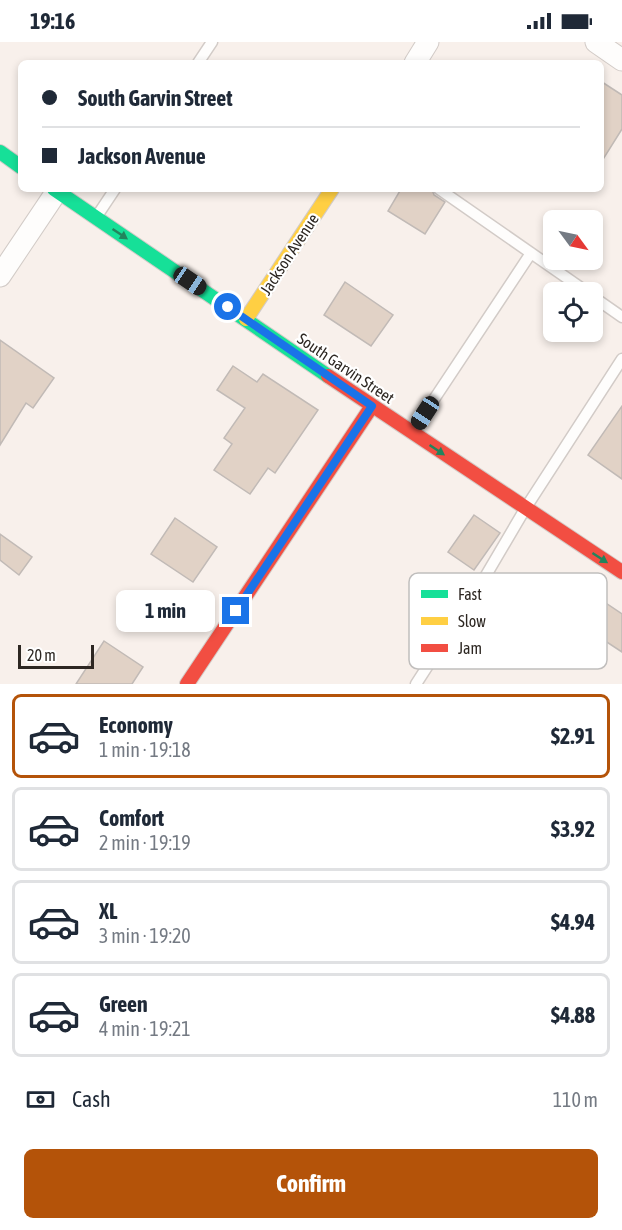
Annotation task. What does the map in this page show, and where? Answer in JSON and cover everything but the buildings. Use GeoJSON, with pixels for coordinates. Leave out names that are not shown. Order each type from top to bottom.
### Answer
{"type":"FeatureCollection","features":[{"type":"Feature","properties":{"kind":"street"},"geometry":{"type":"LineString","coordinates":[[417,60],[428,42]]}},
{"type":"Feature","properties":{"kind":"street"},"geometry":{"type":"LineString","coordinates":[[596,42],[622,60]]}},
{"type":"Feature","properties":{"kind":"street"},"geometry":{"type":"LineString","coordinates":[[0,152],[18,164]]}},
{"type":"Feature","properties":{"kind":"street"},"geometry":{"type":"LineString","coordinates":[[0,276],[54,192]]}},
{"type":"Feature","properties":{"kind":"street","name":"South Garvin Street"},"geometry":{"type":"LineString","coordinates":[[58,192],[412,433],[622,572]]}},
{"type":"Feature","properties":{"kind":"street","name":"Jackson Avenue"},"geometry":{"type":"LineString","coordinates":[[246,319],[330,192]]}},
{"type":"Feature","properties":{"kind":"street"},"geometry":{"type":"LineString","coordinates":[[187,684],[372,406]]}},
{"type":"Feature","properties":{"kind":"lane"},"geometry":{"type":"LineString","coordinates":[[200,60],[212,42]]}},
{"type":"Feature","properties":{"kind":"lane"},"geometry":{"type":"LineString","coordinates":[[96,218],[113,192]]}},
{"type":"Feature","properties":{"kind":"lane"},"geometry":{"type":"LineString","coordinates":[[443,192],[572,282]]}},
{"type":"Feature","properties":{"kind":"lane"},"geometry":{"type":"LineString","coordinates":[[412,433],[531,254]]}},
{"type":"Feature","properties":{"kind":"lane"},"geometry":{"type":"LineString","coordinates":[[603,304],[622,317]]}},
{"type":"Feature","properties":{"kind":"lane"},"geometry":{"type":"LineString","coordinates":[[487,573],[525,509],[622,358]]}},
{"type":"Feature","properties":{"kind":"lane"},"geometry":{"type":"LineString","coordinates":[[416,684],[426,669]]}},
{"type":"Feature","properties":{"kind":"traffic: fast"},"geometry":{"type":"LineString","coordinates":[[0,152],[18,165]]}},
{"type":"Feature","properties":{"kind":"traffic: fast"},"geometry":{"type":"LineString","coordinates":[[58,192],[328,376]]}},
{"type":"Feature","properties":{"kind":"traffic: slow"},"geometry":{"type":"LineString","coordinates":[[246,319],[330,192]]}},
{"type":"Feature","properties":{"kind":"traffic: jam"},"geometry":{"type":"LineString","coordinates":[[328,376],[622,572]]}},
{"type":"Feature","properties":{"kind":"traffic: jam"},"geometry":{"type":"LineString","coordinates":[[187,684],[372,406]]}},
{"type":"Feature","properties":{"kind":"route"},"geometry":{"type":"LineString","coordinates":[[228,307],[372,406],[236,611]]}}]}
